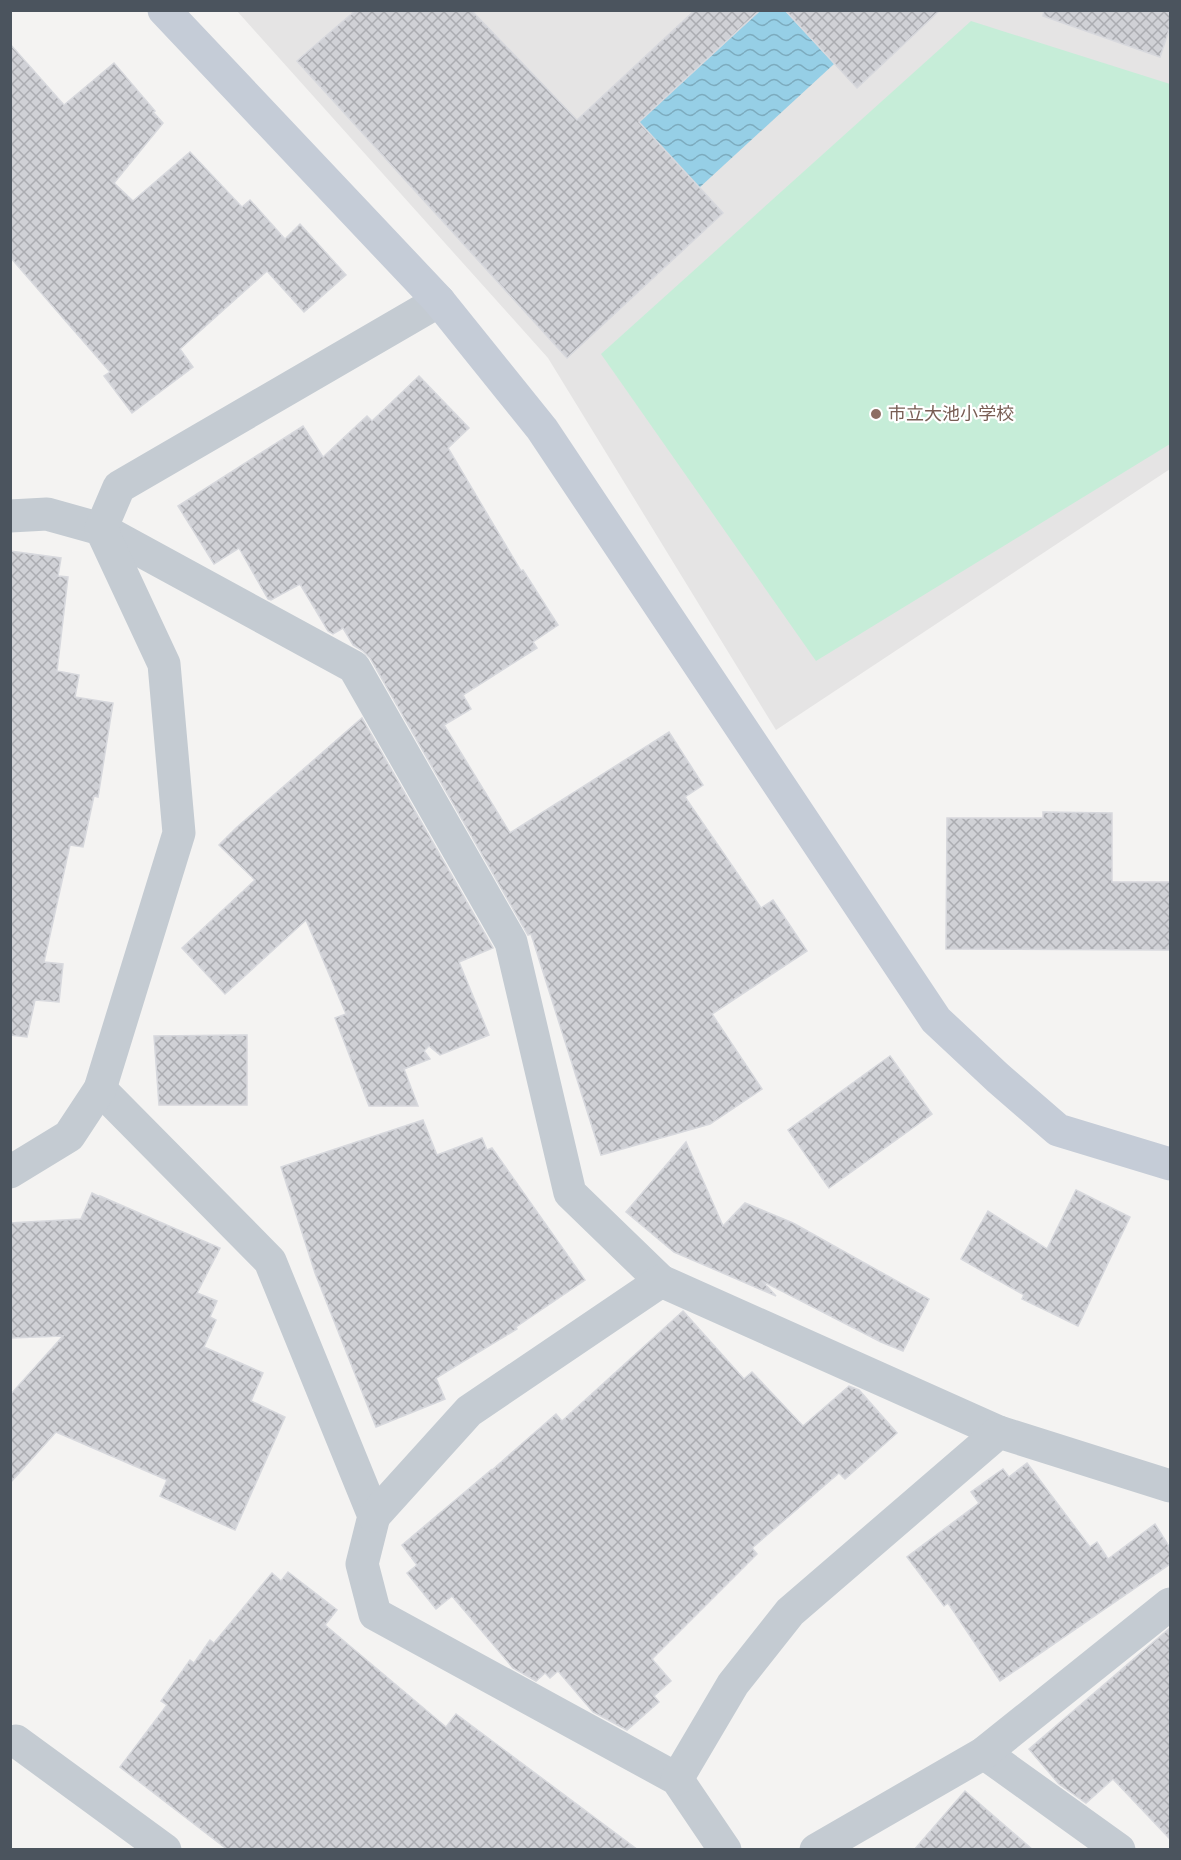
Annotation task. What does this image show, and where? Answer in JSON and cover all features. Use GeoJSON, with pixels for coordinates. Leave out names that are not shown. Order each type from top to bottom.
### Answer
{"type":"FeatureCollection","features":[{"type":"Feature","properties":{"kind":"street"},"geometry":{"type":"LineString","coordinates":[[164,10],[439,301],[542,429],[936,1020],[1058,1130],[1170,1164]]}},
{"type":"Feature","properties":{"kind":"street"},"geometry":{"type":"LineString","coordinates":[[10,1172],[69,1136],[100,1089],[180,832],[164,664],[101,529],[119,486],[439,301]]}},
{"type":"Feature","properties":{"kind":"street"},"geometry":{"type":"LineString","coordinates":[[10,516],[47,514],[101,529],[354,667],[511,942],[570,1194],[661,1281],[999,1432],[1170,1486]]}},
{"type":"Feature","properties":{"kind":"street"},"geometry":{"type":"LineString","coordinates":[[100,1089],[270,1261],[374,1516]]}},
{"type":"Feature","properties":{"kind":"street"},"geometry":{"type":"LineString","coordinates":[[661,1281],[469,1411],[374,1516],[362,1564],[375,1614],[677,1779],[725,1850]]}},
{"type":"Feature","properties":{"kind":"street"},"geometry":{"type":"LineString","coordinates":[[677,1779],[734,1684],[790,1612],[999,1432]]}},
{"type":"Feature","properties":{"kind":"street"},"geometry":{"type":"LineString","coordinates":[[816,1850],[984,1753],[1170,1604]]}},
{"type":"Feature","properties":{"kind":"street"},"geometry":{"type":"LineString","coordinates":[[12,1743],[165,1850]]}},
{"type":"Feature","properties":{"kind":"street"},"geometry":{"type":"LineString","coordinates":[[984,1753],[1119,1850]]}},
{"type":"Feature","properties":{"kind":"shaded area","name":"市立大池小学校"},"geometry":{"type":"Polygon","coordinates":[[[237,11],[1170,11],[1170,469],[776,730],[548,358],[237,11]]]}},
{"type":"Feature","properties":{"kind":"green space"},"geometry":{"type":"Polygon","coordinates":[[[971,21],[1170,84],[1170,444],[816,661],[601,354],[971,21]]]}},
{"type":"Feature","properties":{"kind":"water"},"geometry":{"type":"Polygon","coordinates":[[[760,11],[785,11],[834,64],[699,188],[639,122],[760,11]]]}},
{"type":"Feature","properties":{"kind":"building"},"geometry":{"type":"Polygon","coordinates":[[[356,10],[471,10],[577,120],[695,10],[760,10],[639,122],[723,213],[567,358],[297,61],[356,10]]]}},
{"type":"Feature","properties":{"kind":"building"},"geometry":{"type":"Polygon","coordinates":[[[785,10],[940,10],[857,88],[785,10]]]}},
{"type":"Feature","properties":{"kind":"building"},"geometry":{"type":"Polygon","coordinates":[[[1044,10],[1170,10],[1170,27],[1160,57],[1043,16],[1044,10]]]}},
{"type":"Feature","properties":{"kind":"building"},"geometry":{"type":"Polygon","coordinates":[[[10,44],[64,105],[114,63],[155,111],[153,112],[163,123],[114,183],[133,201],[190,152],[242,207],[250,200],[285,239],[300,224],[346,275],[304,312],[267,271],[180,349],[193,367],[132,413],[104,376],[110,372],[10,257],[10,44]]]}},
{"type":"Feature","properties":{"kind":"building"},"geometry":{"type":"Polygon","coordinates":[[[419,376],[469,428],[448,448],[521,571],[523,570],[558,625],[533,642],[537,648],[463,695],[471,709],[444,725],[510,833],[669,732],[703,785],[685,797],[761,908],[773,900],[807,951],[712,1014],[762,1089],[710,1124],[601,1155],[531,934],[528,935],[370,658],[353,645],[343,628],[333,634],[328,631],[300,584],[271,600],[268,599],[239,548],[214,564],[178,506],[303,426],[323,457],[367,416],[372,421],[419,376]]]}},
{"type":"Feature","properties":{"kind":"building"},"geometry":{"type":"Polygon","coordinates":[[[10,551],[61,558],[58,576],[68,577],[57,671],[79,675],[75,697],[113,703],[98,797],[94,796],[83,847],[70,845],[44,962],[63,964],[59,1002],[35,1000],[27,1037],[10,1035],[10,551]]]}},
{"type":"Feature","properties":{"kind":"building"},"geometry":{"type":"Polygon","coordinates":[[[362,718],[493,948],[459,962],[489,1035],[440,1055],[429,1046],[424,1051],[430,1059],[404,1069],[418,1106],[369,1106],[335,1018],[346,1014],[306,920],[225,994],[182,948],[255,880],[219,845],[362,718]]]}},
{"type":"Feature","properties":{"kind":"building"},"geometry":{"type":"Polygon","coordinates":[[[1043,812],[1112,813],[1112,882],[1170,882],[1170,950],[946,949],[947,818],[1043,818],[1043,812]]]}},
{"type":"Feature","properties":{"kind":"building"},"geometry":{"type":"Polygon","coordinates":[[[247,1035],[247,1105],[159,1105],[154,1036],[247,1035]]]}},
{"type":"Feature","properties":{"kind":"building"},"geometry":{"type":"Polygon","coordinates":[[[890,1056],[932,1114],[829,1188],[788,1130],[890,1056]]]}},
{"type":"Feature","properties":{"kind":"building"},"geometry":{"type":"Polygon","coordinates":[[[423,1120],[437,1155],[482,1138],[487,1150],[492,1148],[585,1280],[516,1327],[517,1329],[436,1378],[445,1399],[376,1427],[315,1273],[281,1167],[423,1120]]]}},
{"type":"Feature","properties":{"kind":"building"},"geometry":{"type":"Polygon","coordinates":[[[686,1142],[723,1226],[745,1203],[793,1223],[929,1299],[903,1351],[762,1281],[776,1296],[674,1252],[626,1212],[686,1142]]]}},
{"type":"Feature","properties":{"kind":"building"},"geometry":{"type":"Polygon","coordinates":[[[1076,1190],[1130,1217],[1078,1326],[1022,1299],[1024,1295],[961,1259],[988,1211],[1047,1249],[1076,1190]]]}},
{"type":"Feature","properties":{"kind":"building"},"geometry":{"type":"Polygon","coordinates":[[[92,1193],[220,1248],[197,1293],[217,1301],[210,1317],[216,1320],[204,1347],[263,1373],[251,1401],[285,1417],[235,1530],[160,1496],[167,1480],[56,1432],[10,1483],[10,1395],[63,1336],[10,1338],[10,1223],[81,1219],[92,1193]]]}},
{"type":"Feature","properties":{"kind":"building"},"geometry":{"type":"Polygon","coordinates":[[[683,1311],[744,1379],[752,1372],[803,1426],[849,1386],[859,1390],[897,1433],[845,1479],[839,1473],[752,1548],[757,1554],[652,1659],[671,1681],[654,1696],[659,1702],[627,1730],[593,1712],[558,1671],[550,1678],[545,1673],[536,1681],[513,1668],[452,1596],[436,1609],[407,1573],[417,1565],[402,1545],[556,1414],[562,1421],[683,1311]]]}},
{"type":"Feature","properties":{"kind":"building"},"geometry":{"type":"Polygon","coordinates":[[[1027,1463],[1090,1547],[1097,1542],[1108,1559],[1155,1524],[1170,1548],[1170,1564],[1000,1681],[948,1603],[944,1606],[907,1557],[979,1503],[971,1492],[1003,1469],[1009,1477],[1027,1463]]]}},
{"type":"Feature","properties":{"kind":"building"},"geometry":{"type":"Polygon","coordinates":[[[288,1572],[337,1610],[325,1625],[446,1727],[456,1714],[638,1850],[228,1850],[120,1767],[167,1705],[161,1701],[190,1660],[194,1663],[210,1640],[214,1643],[272,1573],[281,1581],[288,1572]]]}},
{"type":"Feature","properties":{"kind":"building"},"geometry":{"type":"Polygon","coordinates":[[[1170,1628],[1170,1839],[1113,1779],[1086,1803],[1059,1784],[1029,1749],[1170,1628]]]}},
{"type":"Feature","properties":{"kind":"building"},"geometry":{"type":"Polygon","coordinates":[[[965,1791],[1033,1850],[914,1850],[965,1791]]]}},
{"type":"Feature","properties":{"kind":"place","name":"市立大池小学校"},"geometry":{"type":"Point","coordinates":[876,414]}}]}
